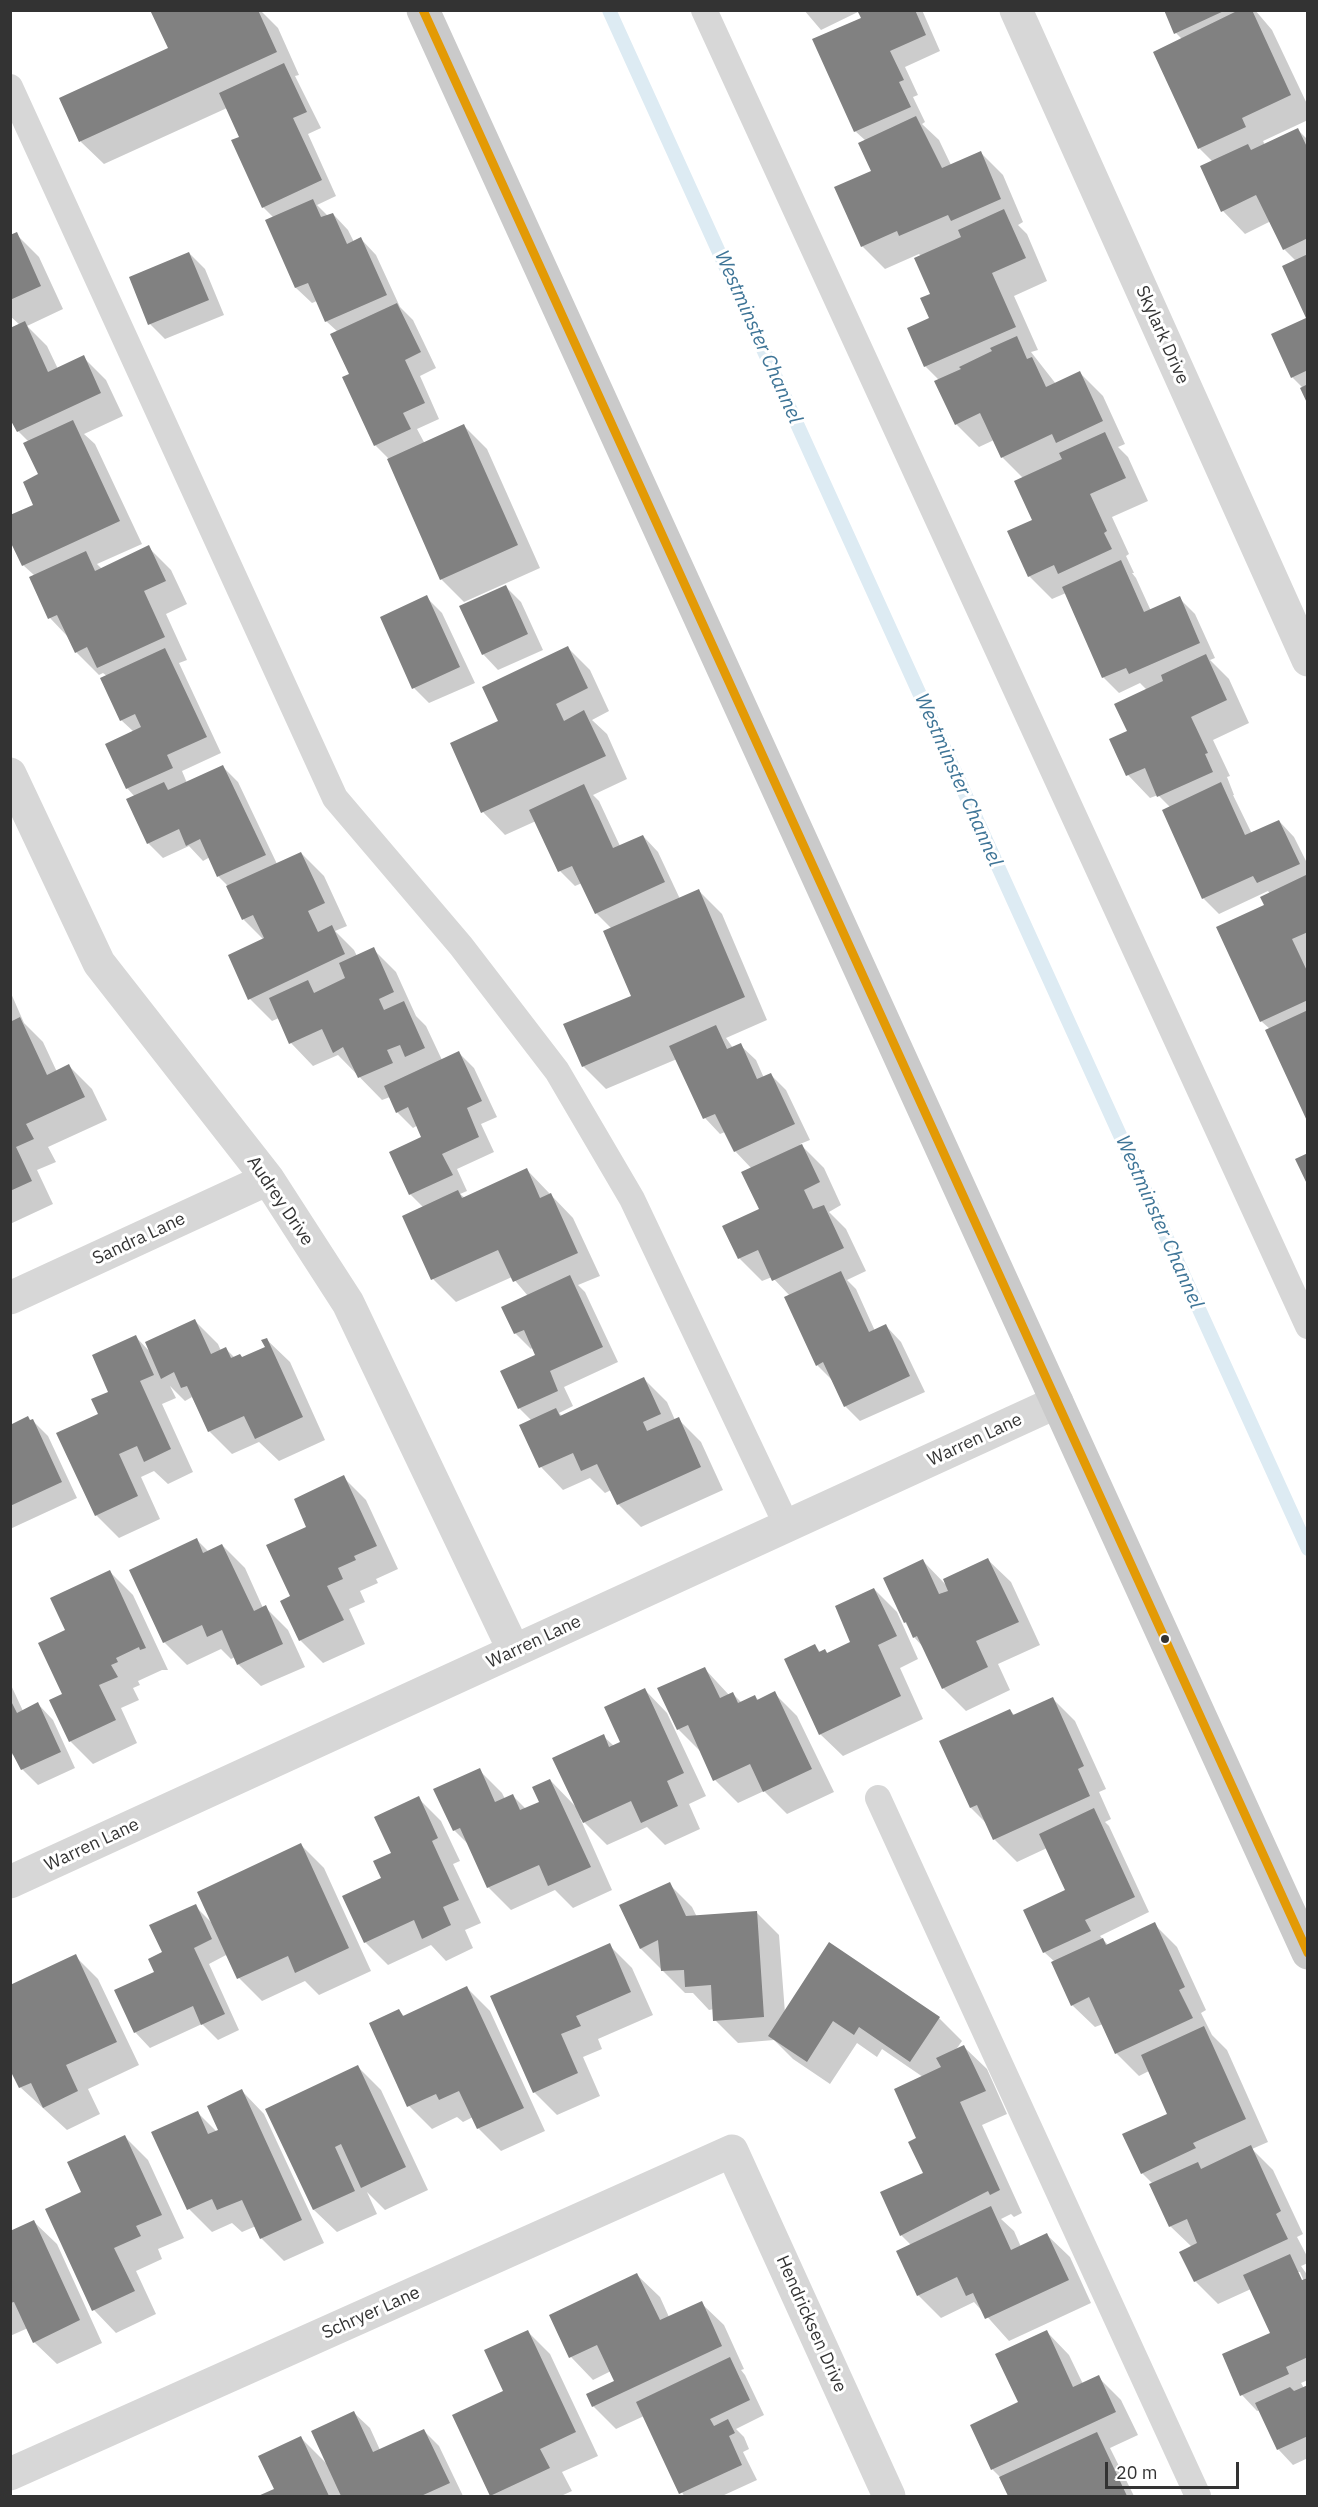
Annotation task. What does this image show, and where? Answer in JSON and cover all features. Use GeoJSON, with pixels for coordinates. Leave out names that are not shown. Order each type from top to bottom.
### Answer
{"type":"FeatureCollection","features":[{"type":"Feature","properties":{"kind":"main road"},"geometry":{"type":"LineString","coordinates":[[423,10],[1308,1953]]}},
{"type":"Feature","properties":{"kind":"street","name":"Skylark Drive"},"geometry":{"type":"LineString","coordinates":[[1016,10],[1308,660]]}},
{"type":"Feature","properties":{"kind":"street","name":"Audrey Drive"},"geometry":{"type":"LineString","coordinates":[[10,774],[99,963],[268,1179],[348,1303],[514,1651]]}},
{"type":"Feature","properties":{"kind":"street","name":"Sandra Lane"},"geometry":{"type":"LineString","coordinates":[[10,1298],[268,1179]]}},
{"type":"Feature","properties":{"kind":"street","name":"Warren Lane"},"geometry":{"type":"LineString","coordinates":[[10,1882],[1057,1402]]}},
{"type":"Feature","properties":{"kind":"street","name":"Schryer Lane"},"geometry":{"type":"LineString","coordinates":[[10,2474],[732,2151]]}},
{"type":"Feature","properties":{"kind":"street","name":"Hendricksen Drive"},"geometry":{"type":"LineString","coordinates":[[732,2151],[889,2496]]}},
{"type":"Feature","properties":{"kind":"lane"},"geometry":{"type":"LineString","coordinates":[[704,10],[1308,1326]]}},
{"type":"Feature","properties":{"kind":"lane"},"geometry":{"type":"LineString","coordinates":[[10,87],[335,798],[461,946],[557,1071],[632,1199],[787,1526]]}},
{"type":"Feature","properties":{"kind":"lane"},"geometry":{"type":"LineString","coordinates":[[878,1798],[1198,2496]]}},
{"type":"Feature","properties":{"kind":"building"},"geometry":{"type":"Polygon","coordinates":[[[150,10],[258,10],[277,52],[79,142],[59,98],[168,48],[150,10]]]}},
{"type":"Feature","properties":{"kind":"building"},"geometry":{"type":"Polygon","coordinates":[[[857,10],[915,10],[926,35],[890,51],[904,80],[899,82],[911,107],[854,132],[812,39],[861,18],[857,10]]]}},
{"type":"Feature","properties":{"kind":"building"},"geometry":{"type":"Polygon","coordinates":[[[1164,10],[1226,10],[1174,34],[1164,10]]]}},
{"type":"Feature","properties":{"kind":"building"},"geometry":{"type":"Polygon","coordinates":[[[1239,10],[1252,10],[1291,95],[1242,118],[1246,127],[1198,149],[1153,52],[1239,10]]]}},
{"type":"Feature","properties":{"kind":"building"},"geometry":{"type":"Polygon","coordinates":[[[284,63],[307,112],[293,118],[322,180],[262,208],[231,140],[239,137],[219,93],[284,63]]]}},
{"type":"Feature","properties":{"kind":"building"},"geometry":{"type":"Polygon","coordinates":[[[916,116],[942,168],[981,151],[1001,199],[951,221],[948,215],[899,236],[897,231],[861,247],[834,187],[871,171],[858,143],[916,116]]]}},
{"type":"Feature","properties":{"kind":"building"},"geometry":{"type":"Polygon","coordinates":[[[1298,128],[1308,149],[1308,238],[1283,250],[1256,195],[1221,212],[1200,166],[1248,144],[1251,150],[1298,128]]]}},
{"type":"Feature","properties":{"kind":"building"},"geometry":{"type":"Polygon","coordinates":[[[313,199],[321,217],[333,213],[347,244],[361,237],[387,295],[325,322],[308,283],[295,288],[265,220],[313,199]]]}},
{"type":"Feature","properties":{"kind":"building"},"geometry":{"type":"Polygon","coordinates":[[[1004,209],[1026,258],[992,273],[1016,327],[924,367],[907,328],[929,318],[920,298],[930,294],[914,258],[961,237],[958,230],[1004,209]]]}},
{"type":"Feature","properties":{"kind":"building"},"geometry":{"type":"Polygon","coordinates":[[[17,232],[41,286],[10,300],[10,235],[17,232]]]}},
{"type":"Feature","properties":{"kind":"building"},"geometry":{"type":"Polygon","coordinates":[[[189,252],[209,300],[148,325],[129,277],[189,252]]]}},
{"type":"Feature","properties":{"kind":"building"},"geometry":{"type":"Polygon","coordinates":[[[1308,254],[1308,370],[1291,378],[1271,334],[1306,318],[1282,266],[1308,254]]]}},
{"type":"Feature","properties":{"kind":"building"},"geometry":{"type":"Polygon","coordinates":[[[397,303],[421,352],[405,360],[425,403],[403,413],[411,429],[374,446],[342,377],[349,374],[330,334],[397,303]]]}},
{"type":"Feature","properties":{"kind":"building"},"geometry":{"type":"Polygon","coordinates":[[[25,321],[48,372],[84,355],[101,393],[17,432],[10,419],[10,328],[25,321]]]}},
{"type":"Feature","properties":{"kind":"building"},"geometry":{"type":"Polygon","coordinates":[[[1017,336],[1027,359],[1032,357],[1046,387],[1080,371],[1103,421],[1056,443],[1052,434],[1001,458],[980,413],[955,425],[934,381],[992,351],[990,348],[1017,336]]]}},
{"type":"Feature","properties":{"kind":"building"},"geometry":{"type":"Polygon","coordinates":[[[1308,384],[1308,405],[1300,388],[1308,384]]]}},
{"type":"Feature","properties":{"kind":"building"},"geometry":{"type":"Polygon","coordinates":[[[73,420],[120,521],[22,566],[10,541],[10,515],[33,505],[23,482],[38,474],[23,443],[73,420]]]}},
{"type":"Feature","properties":{"kind":"building"},"geometry":{"type":"Polygon","coordinates":[[[464,424],[518,545],[440,580],[387,459],[464,424]]]}},
{"type":"Feature","properties":{"kind":"building"},"geometry":{"type":"Polygon","coordinates":[[[1105,432],[1126,478],[1090,494],[1107,531],[1104,533],[1112,549],[1058,574],[1054,565],[1028,577],[1007,531],[1032,520],[1014,481],[1062,459],[1059,453],[1105,432]]]}},
{"type":"Feature","properties":{"kind":"building"},"geometry":{"type":"Polygon","coordinates":[[[149,545],[166,581],[144,591],[165,637],[97,668],[87,647],[75,653],[57,615],[48,619],[29,577],[86,551],[95,571],[149,545]]]}},
{"type":"Feature","properties":{"kind":"building"},"geometry":{"type":"Polygon","coordinates":[[[1121,560],[1144,612],[1180,596],[1200,643],[1129,674],[1126,668],[1102,678],[1062,587],[1121,560]]]}},
{"type":"Feature","properties":{"kind":"building"},"geometry":{"type":"Polygon","coordinates":[[[506,585],[528,634],[482,655],[459,606],[506,585]]]}},
{"type":"Feature","properties":{"kind":"building"},"geometry":{"type":"Polygon","coordinates":[[[427,595],[460,667],[412,689],[380,617],[427,595]]]}},
{"type":"Feature","properties":{"kind":"building"},"geometry":{"type":"Polygon","coordinates":[[[568,646],[588,688],[556,704],[564,721],[584,710],[606,756],[481,813],[450,743],[498,721],[482,687],[568,646]]]}},
{"type":"Feature","properties":{"kind":"building"},"geometry":{"type":"Polygon","coordinates":[[[165,648],[207,737],[167,755],[173,768],[126,789],[105,744],[141,727],[135,714],[120,721],[100,678],[165,648]]]}},
{"type":"Feature","properties":{"kind":"building"},"geometry":{"type":"Polygon","coordinates":[[[1206,654],[1227,700],[1191,717],[1208,753],[1205,754],[1213,772],[1157,797],[1145,768],[1126,776],[1109,739],[1127,731],[1114,704],[1163,681],[1161,675],[1206,654]]]}},
{"type":"Feature","properties":{"kind":"building"},"geometry":{"type":"Polygon","coordinates":[[[223,765],[266,855],[217,877],[200,839],[186,846],[179,829],[147,844],[126,799],[164,782],[168,790],[223,765]]]}},
{"type":"Feature","properties":{"kind":"building"},"geometry":{"type":"Polygon","coordinates":[[[1221,782],[1245,835],[1279,820],[1300,864],[1257,883],[1253,876],[1202,899],[1162,810],[1221,782]]]}},
{"type":"Feature","properties":{"kind":"building"},"geometry":{"type":"Polygon","coordinates":[[[584,784],[613,848],[643,835],[665,882],[595,914],[572,866],[558,872],[529,810],[584,784]]]}},
{"type":"Feature","properties":{"kind":"building"},"geometry":{"type":"Polygon","coordinates":[[[301,852],[325,903],[308,911],[318,932],[332,925],[345,954],[248,1000],[228,955],[264,938],[253,915],[242,920],[226,886],[301,852]]]}},
{"type":"Feature","properties":{"kind":"building"},"geometry":{"type":"Polygon","coordinates":[[[1306,875],[1308,932],[1292,939],[1308,973],[1308,1000],[1260,1022],[1216,927],[1264,905],[1260,897],[1306,875]]]}},
{"type":"Feature","properties":{"kind":"building"},"geometry":{"type":"Polygon","coordinates":[[[699,889],[745,997],[582,1067],[563,1024],[631,996],[603,931],[699,889]]]}},
{"type":"Feature","properties":{"kind":"building"},"geometry":{"type":"Polygon","coordinates":[[[374,947],[394,992],[379,999],[384,1010],[404,1001],[425,1048],[405,1057],[400,1045],[387,1050],[393,1063],[358,1078],[343,1047],[333,1053],[322,1029],[289,1044],[269,998],[308,980],[314,993],[345,978],[339,963],[374,947]]]}},
{"type":"Feature","properties":{"kind":"building"},"geometry":{"type":"Polygon","coordinates":[[[1308,1010],[1308,1123],[1265,1030],[1308,1010]]]}},
{"type":"Feature","properties":{"kind":"building"},"geometry":{"type":"Polygon","coordinates":[[[20,1017],[47,1075],[69,1064],[85,1097],[26,1124],[34,1139],[16,1147],[32,1181],[10,1191],[10,1022],[20,1017]]]}},
{"type":"Feature","properties":{"kind":"building"},"geometry":{"type":"Polygon","coordinates":[[[716,1025],[727,1049],[741,1043],[757,1079],[771,1073],[795,1124],[734,1152],[715,1114],[703,1119],[669,1046],[716,1025]]]}},
{"type":"Feature","properties":{"kind":"building"},"geometry":{"type":"Polygon","coordinates":[[[459,1051],[482,1101],[467,1108],[479,1137],[442,1154],[453,1175],[409,1195],[389,1152],[421,1137],[408,1107],[396,1113],[384,1086],[459,1051]]]}},
{"type":"Feature","properties":{"kind":"building"},"geometry":{"type":"Polygon","coordinates":[[[802,1144],[820,1182],[804,1190],[813,1209],[824,1205],[844,1248],[772,1281],[758,1250],[738,1259],[722,1226],[759,1209],[741,1172],[802,1144]]]}},
{"type":"Feature","properties":{"kind":"building"},"geometry":{"type":"Polygon","coordinates":[[[1308,1153],[1308,1186],[1295,1159],[1308,1153]]]}},
{"type":"Feature","properties":{"kind":"building"},"geometry":{"type":"Polygon","coordinates":[[[527,1168],[540,1198],[551,1193],[578,1253],[513,1282],[498,1250],[431,1280],[402,1216],[458,1190],[462,1198],[527,1168]]]}},
{"type":"Feature","properties":{"kind":"building"},"geometry":{"type":"Polygon","coordinates":[[[841,1271],[869,1332],[886,1324],[910,1376],[844,1407],[823,1362],[816,1366],[784,1297],[841,1271]]]}},
{"type":"Feature","properties":{"kind":"building"},"geometry":{"type":"Polygon","coordinates":[[[570,1275],[603,1347],[550,1371],[558,1391],[518,1409],[500,1371],[535,1355],[524,1330],[514,1334],[501,1307],[570,1275]]]}},
{"type":"Feature","properties":{"kind":"building"},"geometry":{"type":"Polygon","coordinates":[[[195,1319],[211,1354],[226,1347],[231,1358],[240,1354],[242,1357],[265,1347],[261,1340],[267,1338],[303,1417],[255,1439],[244,1416],[208,1432],[187,1386],[181,1388],[174,1372],[161,1379],[145,1342],[195,1319]]]}},
{"type":"Feature","properties":{"kind":"building"},"geometry":{"type":"Polygon","coordinates":[[[136,1335],[154,1375],[140,1381],[171,1449],[144,1462],[137,1446],[119,1454],[138,1496],[95,1516],[56,1433],[98,1414],[91,1399],[108,1392],[92,1355],[136,1335]]]}},
{"type":"Feature","properties":{"kind":"building"},"geometry":{"type":"Polygon","coordinates":[[[644,1377],[661,1414],[643,1422],[647,1431],[679,1417],[701,1467],[617,1505],[597,1464],[581,1471],[573,1453],[539,1468],[519,1425],[556,1408],[560,1416],[644,1377]]]}},
{"type":"Feature","properties":{"kind":"building"},"geometry":{"type":"Polygon","coordinates":[[[28,1416],[30,1420],[33,1419],[62,1482],[10,1506],[10,1425],[28,1416]]]}},
{"type":"Feature","properties":{"kind":"building"},"geometry":{"type":"Polygon","coordinates":[[[344,1475],[377,1546],[354,1556],[356,1560],[338,1568],[343,1579],[327,1586],[344,1620],[299,1641],[280,1601],[290,1596],[266,1545],[306,1527],[294,1499],[344,1475]]]}},
{"type":"Feature","properties":{"kind":"building"},"geometry":{"type":"Polygon","coordinates":[[[197,1538],[203,1553],[222,1544],[254,1611],[266,1605],[283,1644],[237,1665],[222,1630],[207,1637],[202,1625],[163,1643],[129,1570],[197,1538]]]}},
{"type":"Feature","properties":{"kind":"building"},"geometry":{"type":"Polygon","coordinates":[[[988,1558],[1019,1622],[976,1641],[988,1667],[942,1689],[917,1636],[913,1638],[906,1622],[904,1623],[883,1578],[923,1559],[939,1594],[948,1591],[943,1579],[988,1558]]]}},
{"type":"Feature","properties":{"kind":"building"},"geometry":{"type":"Polygon","coordinates":[[[110,1570],[146,1648],[140,1650],[139,1647],[116,1658],[118,1662],[111,1665],[118,1677],[99,1685],[116,1720],[69,1742],[49,1700],[62,1694],[38,1643],[65,1630],[50,1598],[110,1570]]]}},
{"type":"Feature","properties":{"kind":"building"},"geometry":{"type":"Polygon","coordinates":[[[874,1588],[897,1636],[878,1645],[901,1696],[819,1735],[784,1659],[815,1644],[819,1652],[825,1649],[827,1653],[850,1642],[835,1606],[874,1588]]]}},
{"type":"Feature","properties":{"kind":"building"},"geometry":{"type":"Polygon","coordinates":[[[705,1667],[720,1698],[733,1692],[738,1703],[755,1695],[757,1700],[775,1691],[812,1769],[763,1792],[750,1764],[713,1781],[688,1725],[677,1730],[657,1688],[705,1667]]]}},
{"type":"Feature","properties":{"kind":"building"},"geometry":{"type":"Polygon","coordinates":[[[645,1688],[684,1773],[667,1781],[678,1806],[641,1823],[631,1801],[583,1823],[552,1758],[604,1734],[609,1747],[620,1742],[604,1707],[645,1688]]]}},
{"type":"Feature","properties":{"kind":"building"},"geometry":{"type":"Polygon","coordinates":[[[1053,1697],[1084,1766],[1078,1769],[1090,1796],[993,1840],[977,1805],[970,1808],[939,1741],[1010,1709],[1013,1715],[1053,1697]]]}},
{"type":"Feature","properties":{"kind":"building"},"geometry":{"type":"Polygon","coordinates":[[[10,1699],[17,1713],[38,1702],[61,1752],[21,1770],[10,1749],[10,1699]]]}},
{"type":"Feature","properties":{"kind":"building"},"geometry":{"type":"Polygon","coordinates":[[[480,1768],[495,1802],[513,1794],[520,1810],[539,1802],[532,1787],[550,1779],[591,1867],[548,1886],[539,1865],[487,1888],[460,1828],[453,1831],[433,1789],[480,1768]]]}},
{"type":"Feature","properties":{"kind":"building"},"geometry":{"type":"Polygon","coordinates":[[[419,1796],[438,1838],[432,1841],[459,1900],[443,1907],[451,1925],[422,1939],[414,1920],[364,1943],[342,1896],[381,1878],[373,1861],[391,1853],[374,1817],[419,1796]]]}},
{"type":"Feature","properties":{"kind":"building"},"geometry":{"type":"Polygon","coordinates":[[[1094,1808],[1135,1897],[1085,1920],[1091,1931],[1043,1953],[1023,1910],[1065,1890],[1039,1834],[1094,1808]]]}},
{"type":"Feature","properties":{"kind":"building"},"geometry":{"type":"Polygon","coordinates":[[[301,1843],[349,1948],[295,1973],[288,1956],[237,1979],[197,1892],[301,1843]]]}},
{"type":"Feature","properties":{"kind":"building"},"geometry":{"type":"Polygon","coordinates":[[[670,1882],[686,1916],[757,1911],[764,2017],[713,2021],[711,1985],[685,1987],[684,1970],[661,1971],[658,1940],[640,1949],[619,1905],[670,1882]]]}},
{"type":"Feature","properties":{"kind":"building"},"geometry":{"type":"Polygon","coordinates":[[[196,1904],[212,1939],[194,1948],[225,2014],[201,2025],[193,2006],[134,2033],[114,1990],[154,1972],[148,1959],[162,1952],[149,1925],[196,1904]]]}},
{"type":"Feature","properties":{"kind":"building"},"geometry":{"type":"Polygon","coordinates":[[[1155,1922],[1185,1987],[1179,1990],[1193,2018],[1115,2054],[1089,1997],[1071,2006],[1051,1962],[1103,1938],[1106,1945],[1155,1922]]]}},
{"type":"Feature","properties":{"kind":"building"},"geometry":{"type":"Polygon","coordinates":[[[829,1942],[940,2017],[910,2062],[859,2027],[854,2035],[833,2021],[807,2062],[768,2036],[829,1942]]]}},
{"type":"Feature","properties":{"kind":"building"},"geometry":{"type":"Polygon","coordinates":[[[610,1943],[631,1992],[576,2016],[581,2026],[561,2034],[578,2073],[533,2093],[490,1996],[610,1943]]]}},
{"type":"Feature","properties":{"kind":"building"},"geometry":{"type":"Polygon","coordinates":[[[76,1954],[117,2042],[66,2065],[78,2091],[43,2108],[31,2083],[19,2088],[10,2070],[10,1985],[76,1954]]]}},
{"type":"Feature","properties":{"kind":"building"},"geometry":{"type":"Polygon","coordinates":[[[467,1986],[524,2108],[477,2129],[459,2091],[439,2100],[436,2094],[407,2107],[369,2023],[399,2009],[403,2016],[467,1986]]]}},
{"type":"Feature","properties":{"kind":"building"},"geometry":{"type":"Polygon","coordinates":[[[1204,2026],[1246,2119],[1193,2143],[1196,2148],[1141,2174],[1122,2134],[1167,2114],[1141,2055],[1204,2026]]]}},
{"type":"Feature","properties":{"kind":"building"},"geometry":{"type":"Polygon","coordinates":[[[964,2045],[986,2091],[960,2102],[1000,2190],[990,2195],[988,2191],[900,2236],[880,2192],[923,2173],[908,2142],[916,2138],[894,2089],[941,2067],[936,2058],[964,2045]]]}},
{"type":"Feature","properties":{"kind":"building"},"geometry":{"type":"Polygon","coordinates":[[[358,2065],[406,2167],[361,2188],[341,2144],[335,2147],[355,2191],[313,2210],[265,2109],[358,2065]]]}},
{"type":"Feature","properties":{"kind":"building"},"geometry":{"type":"Polygon","coordinates":[[[242,2089],[302,2220],[260,2239],[242,2200],[217,2210],[212,2199],[187,2210],[151,2132],[198,2111],[208,2134],[218,2130],[207,2106],[242,2089]]]}},
{"type":"Feature","properties":{"kind":"building"},"geometry":{"type":"Polygon","coordinates":[[[125,2135],[162,2215],[136,2226],[141,2236],[114,2248],[135,2291],[92,2311],[45,2209],[81,2192],[67,2162],[125,2135]]]}},
{"type":"Feature","properties":{"kind":"building"},"geometry":{"type":"Polygon","coordinates":[[[1251,2145],[1281,2211],[1276,2214],[1288,2239],[1194,2282],[1179,2252],[1197,2243],[1187,2219],[1169,2227],[1149,2184],[1198,2162],[1201,2169],[1251,2145]]]}},
{"type":"Feature","properties":{"kind":"building"},"geometry":{"type":"Polygon","coordinates":[[[991,2206],[1011,2250],[1047,2233],[1069,2280],[985,2319],[973,2293],[966,2296],[957,2277],[917,2296],[896,2251],[991,2206]]]}},
{"type":"Feature","properties":{"kind":"building"},"geometry":{"type":"Polygon","coordinates":[[[34,2220],[80,2320],[33,2343],[14,2302],[10,2303],[10,2231],[34,2220]]]}},
{"type":"Feature","properties":{"kind":"building"},"geometry":{"type":"Polygon","coordinates":[[[1290,2254],[1302,2280],[1308,2278],[1308,2357],[1286,2367],[1289,2374],[1240,2396],[1222,2354],[1270,2333],[1243,2275],[1290,2254]]]}},
{"type":"Feature","properties":{"kind":"building"},"geometry":{"type":"Polygon","coordinates":[[[637,2273],[660,2320],[702,2301],[722,2346],[592,2407],[586,2394],[614,2381],[597,2345],[569,2358],[549,2315],[637,2273]]]}},
{"type":"Feature","properties":{"kind":"building"},"geometry":{"type":"Polygon","coordinates":[[[528,2330],[576,2432],[540,2449],[550,2468],[490,2496],[452,2415],[503,2391],[484,2350],[528,2330]]]}},
{"type":"Feature","properties":{"kind":"building"},"geometry":{"type":"Polygon","coordinates":[[[1047,2330],[1073,2387],[1099,2375],[1116,2412],[991,2470],[970,2425],[1018,2402],[995,2354],[1047,2330]]]}},
{"type":"Feature","properties":{"kind":"building"},"geometry":{"type":"Polygon","coordinates":[[[730,2357],[750,2400],[710,2419],[714,2426],[728,2419],[735,2433],[729,2436],[742,2465],[679,2494],[636,2402],[730,2357]]]}},
{"type":"Feature","properties":{"kind":"building"},"geometry":{"type":"Polygon","coordinates":[[[1308,2385],[1308,2436],[1277,2450],[1255,2403],[1290,2387],[1294,2391],[1308,2385]]]}},
{"type":"Feature","properties":{"kind":"building"},"geometry":{"type":"Polygon","coordinates":[[[354,2411],[373,2452],[424,2429],[450,2483],[421,2496],[341,2496],[311,2431],[354,2411]]]}},
{"type":"Feature","properties":{"kind":"building"},"geometry":{"type":"Polygon","coordinates":[[[1097,2432],[1127,2496],[1008,2496],[999,2477],[1097,2432]]]}},
{"type":"Feature","properties":{"kind":"building"},"geometry":{"type":"Polygon","coordinates":[[[301,2436],[329,2496],[258,2496],[274,2489],[258,2456],[301,2436]]]}},
{"type":"Feature","properties":{"kind":"waterway","name":"Westminster Channel"},"geometry":{"type":"LineString","coordinates":[[609,10],[1308,1549]]}},
{"type":"Feature","properties":{"kind":"transit line"},"geometry":{"type":"LineString","coordinates":[[423,10],[1308,1953]]}}]}
